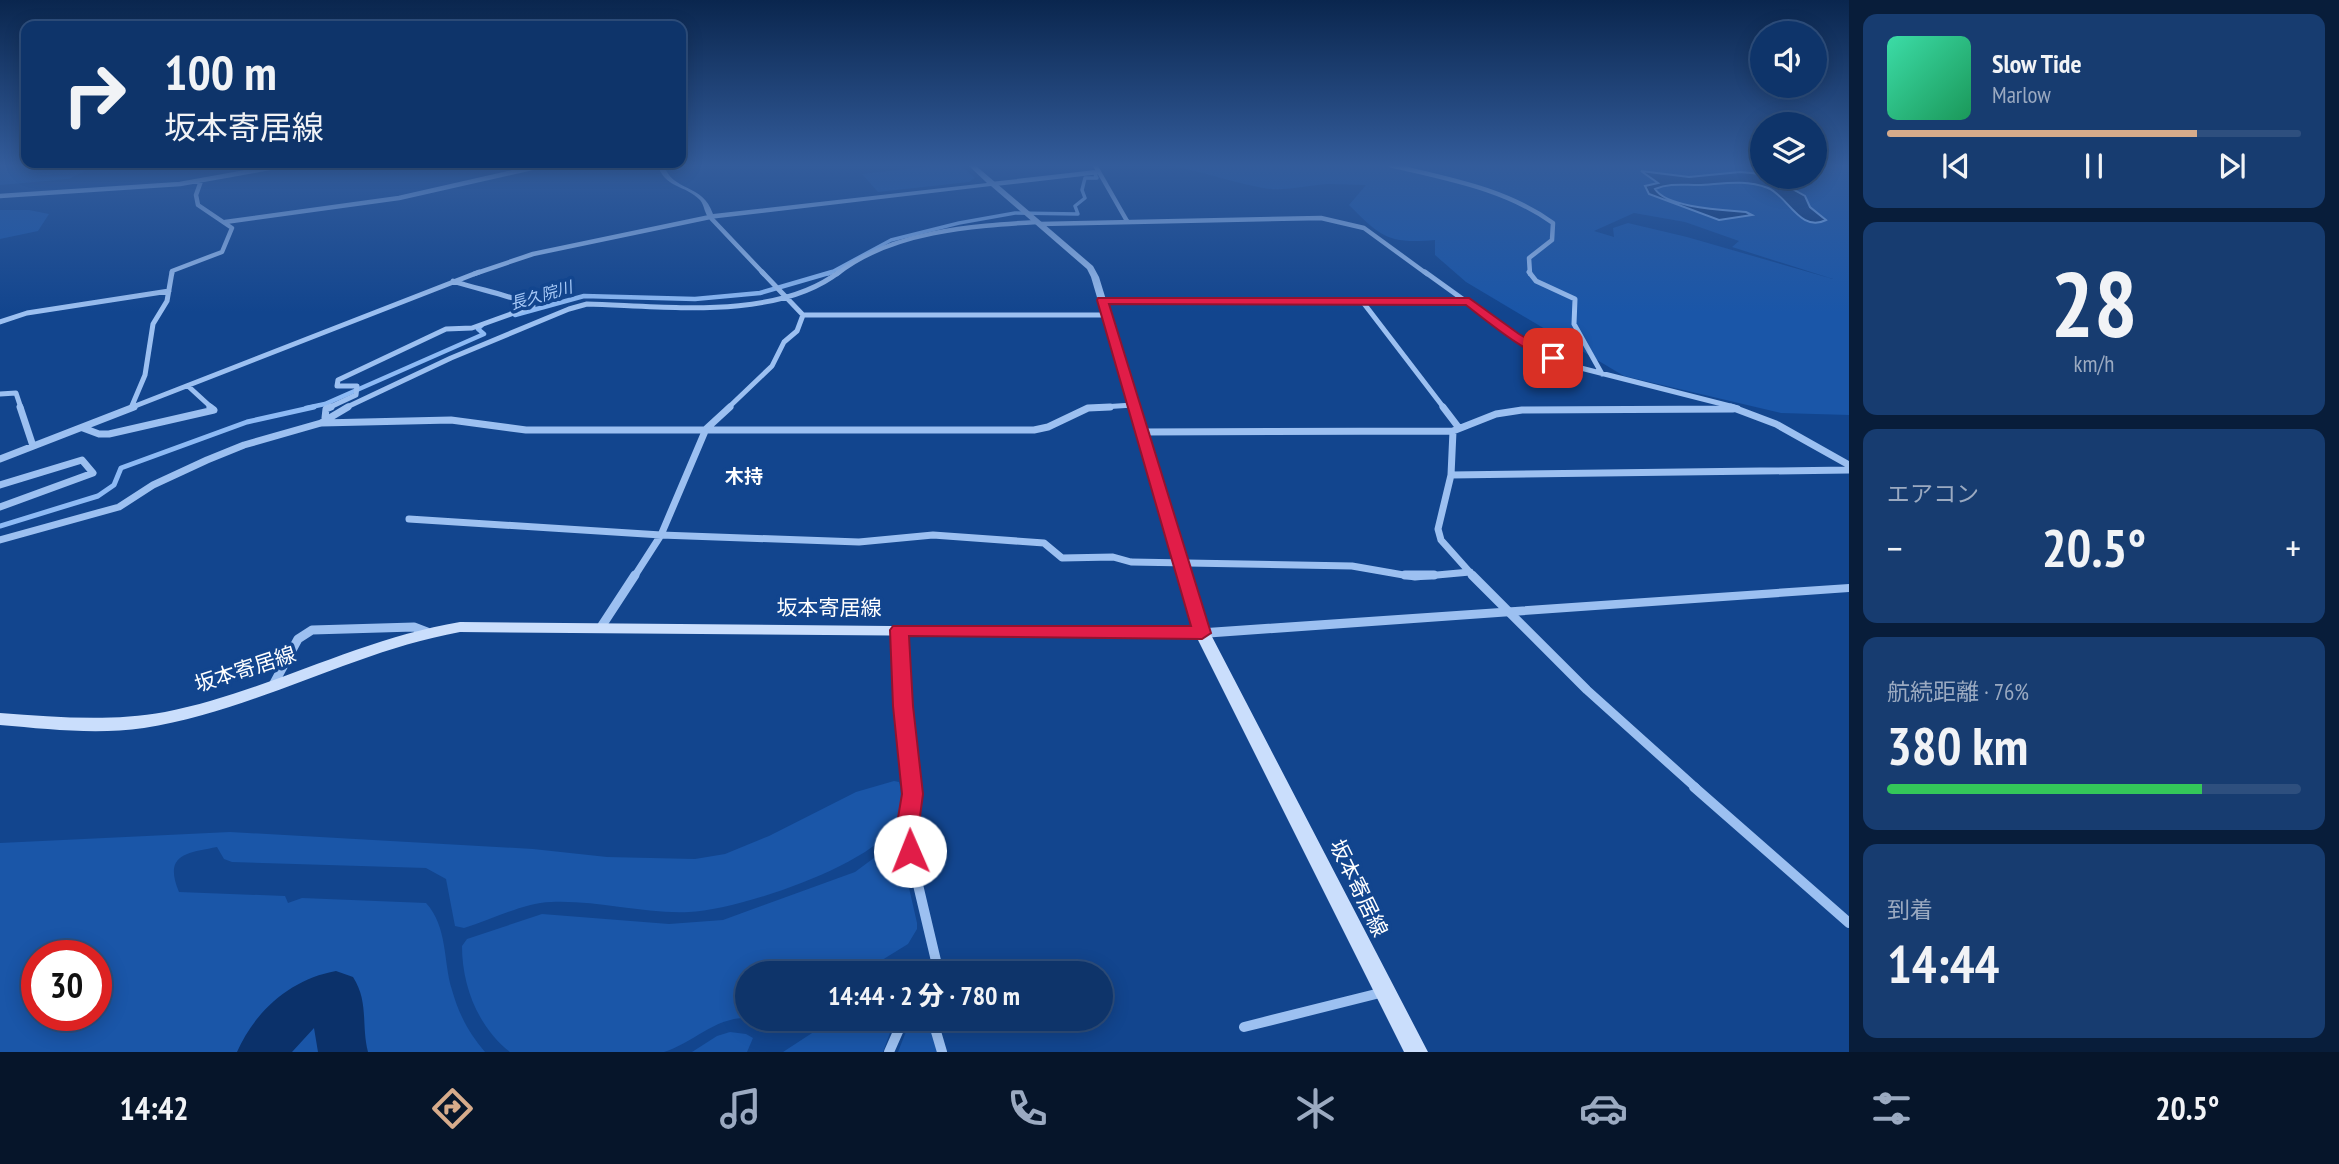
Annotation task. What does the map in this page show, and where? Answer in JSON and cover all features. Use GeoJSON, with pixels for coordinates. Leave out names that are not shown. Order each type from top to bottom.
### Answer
{"type":"FeatureCollection","features":[{"type":"Feature","properties":{"kind":"main road","name":"坂本寄居線"},"geometry":{"type":"LineString","coordinates":[[0,719],[87,726],[139,721],[239,699],[400,639],[427,632],[480,626],[1202,633],[1416,1052]]}},
{"type":"Feature","properties":{"kind":"street"},"geometry":{"type":"LineString","coordinates":[[131,408],[145,375],[153,324],[167,301],[172,271],[222,252],[232,228],[212,214]]}},
{"type":"Feature","properties":{"kind":"street"},"geometry":{"type":"LineString","coordinates":[[225,222],[282,214]]}},
{"type":"Feature","properties":{"kind":"street"},"geometry":{"type":"LineString","coordinates":[[709,214],[803,315],[1106,315]]}},
{"type":"Feature","properties":{"kind":"street"},"geometry":{"type":"LineString","coordinates":[[0,459],[453,281],[533,254],[735,214]]}},
{"type":"Feature","properties":{"kind":"street"},"geometry":{"type":"LineString","coordinates":[[1028,214],[1090,268],[1202,633],[1849,588]]}},
{"type":"Feature","properties":{"kind":"street"},"geometry":{"type":"LineString","coordinates":[[1123,214],[1127,221]]}},
{"type":"Feature","properties":{"kind":"street"},"geometry":{"type":"LineString","coordinates":[[1540,214],[1553,223],[1554,236],[1550,246],[1529,258],[1528,271],[1536,281],[1575,299],[1574,324],[1602,374]]}},
{"type":"Feature","properties":{"kind":"street"},"geometry":{"type":"LineString","coordinates":[[0,540],[120,507],[153,485],[206,460],[323,420],[505,333],[572,306],[587,304],[715,307],[787,296],[821,286],[844,268],[899,242],[962,227],[1038,223],[1321,218],[1346,222],[1364,228],[1514,336],[1553,358],[1602,374],[1737,408],[1776,424],[1849,468]]}},
{"type":"Feature","properties":{"kind":"street"},"geometry":{"type":"LineString","coordinates":[[323,420],[326,410],[356,395],[357,386],[337,386],[338,380],[446,329],[472,328],[533,306],[516,298],[484,292],[453,281]]}},
{"type":"Feature","properties":{"kind":"street"},"geometry":{"type":"LineString","coordinates":[[0,322],[27,313],[169,290]]}},
{"type":"Feature","properties":{"kind":"street"},"geometry":{"type":"LineString","coordinates":[[1102,300],[1469,302]]}},
{"type":"Feature","properties":{"kind":"street"},"geometry":{"type":"LineString","coordinates":[[1362,301],[1456,429],[1450,460],[1451,475],[1438,529],[1441,540],[1505,612],[1580,683],[1849,923]]}},
{"type":"Feature","properties":{"kind":"street"},"geometry":{"type":"LineString","coordinates":[[601,627],[662,535],[706,429],[772,366],[779,349],[797,331],[803,315]]}},
{"type":"Feature","properties":{"kind":"street"},"geometry":{"type":"LineString","coordinates":[[82,427],[99,435],[109,435],[214,410],[188,386]]}},
{"type":"Feature","properties":{"kind":"street"},"geometry":{"type":"LineString","coordinates":[[0,394],[16,393],[33,446]]}},
{"type":"Feature","properties":{"kind":"street"},"geometry":{"type":"LineString","coordinates":[[323,420],[451,420],[526,430],[1034,429],[1048,427],[1087,408],[1133,405]]}},
{"type":"Feature","properties":{"kind":"street"},"geometry":{"type":"LineString","coordinates":[[1141,432],[1456,429],[1496,414],[1522,410],[1696,411],[1737,408]]}},
{"type":"Feature","properties":{"kind":"street"},"geometry":{"type":"LineString","coordinates":[[0,485],[82,460],[93,473],[0,507]]}},
{"type":"Feature","properties":{"kind":"street"},"geometry":{"type":"LineString","coordinates":[[1451,475],[1849,468]]}},
{"type":"Feature","properties":{"kind":"street"},"geometry":{"type":"LineString","coordinates":[[409,519],[662,535],[859,542],[933,535],[1044,543],[1062,558],[1113,557],[1131,562],[1352,566],[1415,577],[1469,572]]}},
{"type":"Feature","properties":{"kind":"street"},"geometry":{"type":"LineString","coordinates":[[272,687],[298,639],[312,630],[414,626],[427,632]]}},
{"type":"Feature","properties":{"kind":"street"},"geometry":{"type":"LineString","coordinates":[[899,630],[912,794],[908,824],[910,851],[936,961]]}},
{"type":"Feature","properties":{"kind":"street"},"geometry":{"type":"LineString","coordinates":[[1244,1027],[1385,992]]}},
{"type":"Feature","properties":{"kind":"street"},"geometry":{"type":"LineString","coordinates":[[889,1052],[898,1031]]}},
{"type":"Feature","properties":{"kind":"street"},"geometry":{"type":"LineString","coordinates":[[936,1031],[942,1052]]}},
{"type":"Feature","properties":{"kind":"shaded area"},"geometry":{"type":"Polygon","coordinates":[[[0,214],[49,214],[38,231],[0,239],[0,214]]]}},
{"type":"Feature","properties":{"kind":"shaded area"},"geometry":{"type":"Polygon","coordinates":[[[1358,214],[1632,214],[1594,231],[1614,237],[1613,228],[1628,223],[1833,279],[1732,247],[1739,241],[1685,222],[1640,214],[1849,214],[1849,415],[1781,413],[1624,376],[1466,282],[1435,255],[1435,240],[1406,241],[1378,231],[1358,214]]]}},
{"type":"Feature","properties":{"kind":"shaded area"},"geometry":{"type":"Polygon","coordinates":[[[1703,214],[1750,214],[1719,220],[1703,214]]]}},
{"type":"Feature","properties":{"kind":"shaded area"},"geometry":{"type":"Polygon","coordinates":[[[1797,214],[1819,214],[1826,220],[1817,223],[1809,222],[1797,214]]]}},
{"type":"Feature","properties":{"kind":"shaded area"},"geometry":{"type":"Polygon","coordinates":[[[894,781],[899,782],[900,812],[893,828],[878,843],[855,858],[828,872],[767,895],[737,904],[689,912],[551,902],[518,909],[464,928],[455,926],[446,879],[426,868],[232,862],[224,859],[217,847],[188,854],[176,863],[174,870],[179,892],[285,896],[288,903],[302,898],[426,903],[442,933],[449,979],[458,1008],[469,1031],[485,1052],[0,1052],[0,843],[230,832],[533,849],[607,857],[695,859],[725,854],[769,836],[856,792],[894,781]]]}},
{"type":"Feature","properties":{"kind":"shaded area"},"geometry":{"type":"Polygon","coordinates":[[[894,843],[900,848],[917,923],[917,929],[908,944],[880,961],[735,961],[735,1019],[714,1026],[664,1052],[510,1052],[489,1031],[469,991],[462,946],[467,939],[542,914],[669,924],[723,920],[855,872],[894,843]]]}},
{"type":"Feature","properties":{"kind":"shaded area"},"geometry":{"type":"Polygon","coordinates":[[[815,1031],[891,1031],[883,1052],[783,1052],[815,1031]]]}},
{"type":"Feature","properties":{"kind":"shaded area"},"geometry":{"type":"Polygon","coordinates":[[[906,1031],[933,1031],[939,1052],[898,1052],[906,1031]]]}},
{"type":"Feature","properties":{"kind":"shaded area"},"geometry":{"type":"Polygon","coordinates":[[[730,1032],[746,1034],[753,1038],[747,1052],[692,1052],[717,1036],[730,1032]]]}},
{"type":"Feature","properties":{"kind":"waterway","name":"長久院川"},"geometry":{"type":"LineString","coordinates":[[831,272],[891,240],[1009,214]]}},
{"type":"Feature","properties":{"kind":"waterway","name":"長久院川"},"geometry":{"type":"LineString","coordinates":[[515,315],[584,296],[695,299],[760,293],[831,272]]}},
{"type":"Feature","properties":{"kind":"waterway","name":"長久院川"},"geometry":{"type":"LineString","coordinates":[[306,408],[325,404],[484,334],[478,329],[482,325]]}},
{"type":"Feature","properties":{"kind":"waterway","name":"長久院川"},"geometry":{"type":"LineString","coordinates":[[0,526],[98,496],[114,485],[121,468],[247,422],[314,407]]}},
{"type":"Feature","properties":{"kind":"waterway"},"geometry":{"type":"LineString","coordinates":[[262,1052],[285,1023],[303,1006],[324,995],[336,993],[341,1001],[338,1031],[343,1052]]}},
{"type":"Feature","properties":{"kind":"district","name":"木持"},"geometry":{"type":"Point","coordinates":[744,476]}},
{"type":"Feature","properties":{"kind":"route"},"geometry":{"type":"LineString","coordinates":[[910,851],[908,824],[912,794],[899,630],[1202,633],[1102,300],[1469,302],[1514,336],[1553,358]]}}]}
